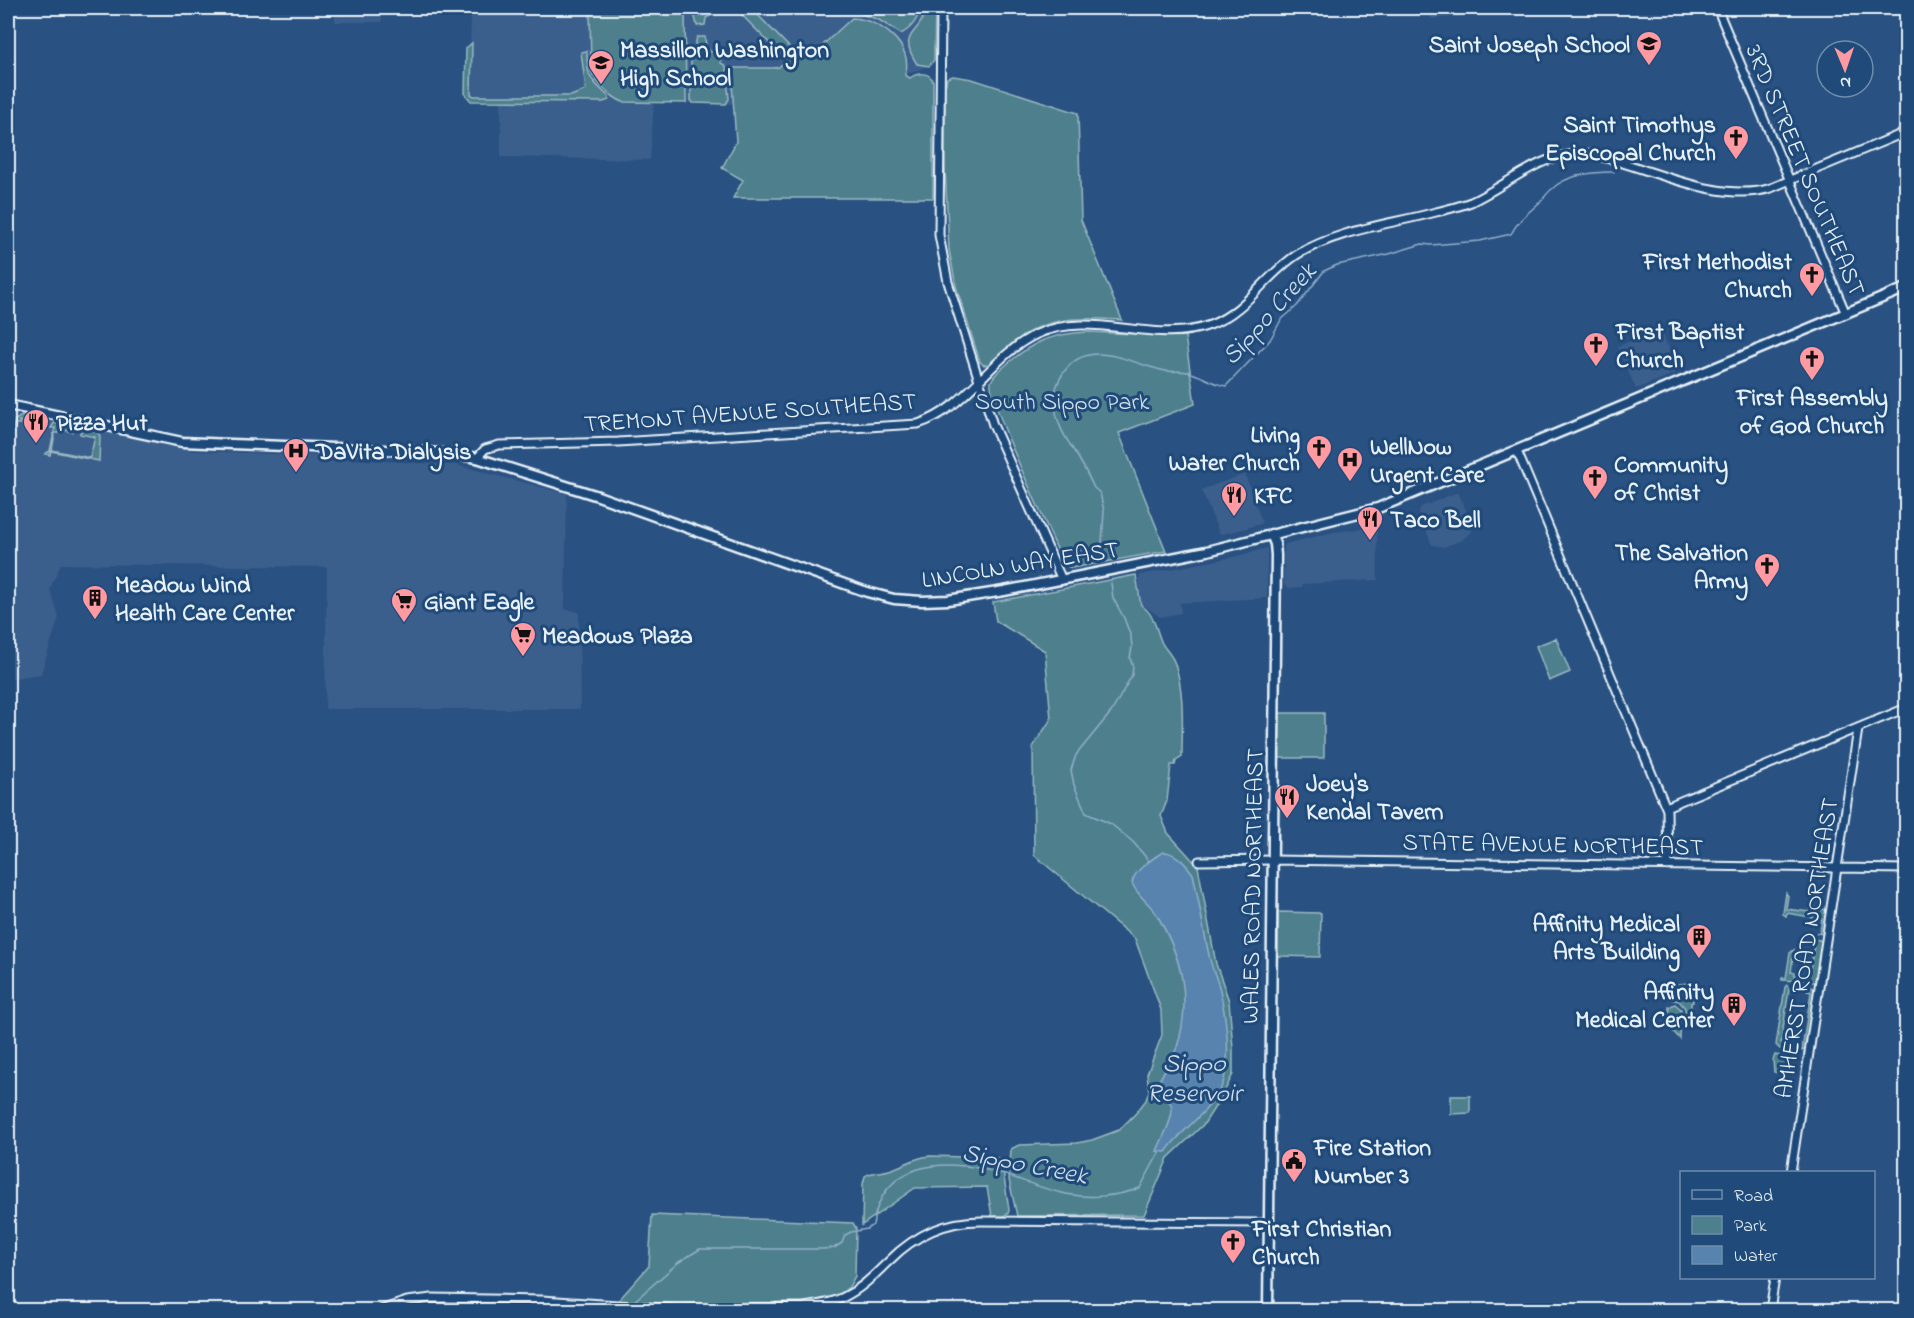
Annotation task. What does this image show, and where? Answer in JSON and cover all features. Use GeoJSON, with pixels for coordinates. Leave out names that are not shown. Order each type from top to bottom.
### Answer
{"type":"FeatureCollection","features":[{"type":"Feature","properties":{"kind":"main road","name":"LINCOLN WAY EAST"},"geometry":{"type":"LineString","coordinates":[[8,405],[182,442],[410,451],[477,458],[598,496],[861,590],[889,598],[922,601],[948,600],[1188,556],[1389,504],[1906,288]]}},
{"type":"Feature","properties":{"kind":"main road","name":"WALES ROAD NORTHEAST"},"geometry":{"type":"LineString","coordinates":[[1269,1311],[1276,555],[1271,534]]}},
{"type":"Feature","properties":{"kind":"street"},"geometry":{"type":"LineString","coordinates":[[941,8],[939,235],[948,282],[1000,442],[1062,580]]}},
{"type":"Feature","properties":{"kind":"street","name":"3RD STREET SOUTHEAST"},"geometry":{"type":"LineString","coordinates":[[1717,8],[1846,314]]}},
{"type":"Feature","properties":{"kind":"street","name":"TREMONT AVENUE SOUTHEAST"},"geometry":{"type":"LineString","coordinates":[[477,458],[485,449],[499,445],[628,442],[912,425],[938,416],[1023,342],[1035,335],[1055,328],[1100,325],[1170,332],[1209,325],[1237,309],[1290,259],[1317,244],[1357,230],[1460,206],[1532,167],[1560,155],[1577,153],[1597,156],[1703,187],[1731,192],[1756,192],[1789,181],[1906,132]]}},
{"type":"Feature","properties":{"kind":"street"},"geometry":{"type":"LineString","coordinates":[[1517,451],[1666,807],[1668,866]]}},
{"type":"Feature","properties":{"kind":"street"},"geometry":{"type":"LineString","coordinates":[[1666,807],[1906,708]]}},
{"type":"Feature","properties":{"kind":"street","name":"AMHERST ROAD NORTHEAST"},"geometry":{"type":"LineString","coordinates":[[1791,1171],[1858,729]]}},
{"type":"Feature","properties":{"kind":"street","name":"STATE AVENUE NORTHEAST"},"geometry":{"type":"LineString","coordinates":[[1199,861],[1906,868]]}},
{"type":"Feature","properties":{"kind":"street"},"geometry":{"type":"LineString","coordinates":[[381,1311],[407,1301],[426,1298],[542,1300],[678,1309],[798,1308],[846,1297],[865,1284],[920,1236],[937,1228],[961,1222],[1269,1223]]}},
{"type":"Feature","properties":{"kind":"street"},"geometry":{"type":"LineString","coordinates":[[1770,1311],[1775,1279]]}},
{"type":"Feature","properties":{"kind":"shaded area"},"geometry":{"type":"Polygon","coordinates":[[[335,8],[382,8],[382,22],[335,22],[335,8]]]}},
{"type":"Feature","properties":{"kind":"shaded area","name":"Massillon Washington High School"},"geometry":{"type":"Polygon","coordinates":[[[471,8],[935,8],[934,60],[929,66],[905,75],[732,76],[734,104],[654,102],[650,160],[501,157],[501,97],[469,97],[471,8]]]}},
{"type":"Feature","properties":{"kind":"shaded area"},"geometry":{"type":"Polygon","coordinates":[[[1423,8],[1480,8],[1462,16],[1432,19],[1423,8]]]}},
{"type":"Feature","properties":{"kind":"shaded area"},"geometry":{"type":"Polygon","coordinates":[[[1648,333],[1663,335],[1678,368],[1676,373],[1636,389],[1617,347],[1648,333]]]}},
{"type":"Feature","properties":{"kind":"shaded area"},"geometry":{"type":"Polygon","coordinates":[[[8,412],[195,451],[325,456],[457,465],[567,494],[565,609],[579,612],[580,709],[325,709],[327,567],[61,564],[50,589],[59,617],[41,674],[8,679],[8,412]]]}},
{"type":"Feature","properties":{"kind":"shaded area"},"geometry":{"type":"Polygon","coordinates":[[[1245,474],[1262,522],[1224,534],[1219,533],[1202,492],[1203,489],[1245,474]]]}},
{"type":"Feature","properties":{"kind":"shaded area"},"geometry":{"type":"Polygon","coordinates":[[[1458,492],[1472,524],[1472,531],[1462,540],[1444,547],[1432,545],[1418,512],[1421,507],[1458,492]]]}},
{"type":"Feature","properties":{"kind":"shaded area"},"geometry":{"type":"Polygon","coordinates":[[[1373,527],[1377,530],[1378,580],[1303,584],[1302,587],[1289,588],[1284,585],[1285,544],[1334,532],[1373,527]]]}},
{"type":"Feature","properties":{"kind":"shaded area"},"geometry":{"type":"Polygon","coordinates":[[[1267,548],[1267,598],[1180,603],[1181,613],[1160,617],[1142,604],[1138,582],[1140,575],[1267,548]]]}},
{"type":"Feature","properties":{"kind":"green space"},"geometry":{"type":"Polygon","coordinates":[[[590,8],[685,8],[686,103],[623,102],[604,89],[591,71],[590,8]]]}},
{"type":"Feature","properties":{"kind":"green space"},"geometry":{"type":"Polygon","coordinates":[[[693,8],[710,8],[712,15],[706,18],[705,25],[697,26],[693,8]]]}},
{"type":"Feature","properties":{"kind":"green space"},"geometry":{"type":"Polygon","coordinates":[[[735,8],[751,8],[793,51],[813,54],[852,18],[873,23],[892,36],[900,44],[905,54],[907,64],[905,75],[910,78],[926,74],[933,81],[933,198],[733,198],[743,180],[722,168],[736,142],[731,68],[774,68],[779,67],[786,60],[735,8]]]}},
{"type":"Feature","properties":{"kind":"green space"},"geometry":{"type":"Polygon","coordinates":[[[856,8],[920,8],[914,23],[901,34],[879,20],[859,13],[860,9],[856,8]]]}},
{"type":"Feature","properties":{"kind":"green space"},"geometry":{"type":"Polygon","coordinates":[[[925,8],[935,8],[934,60],[929,66],[917,64],[909,45],[909,39],[920,24],[925,8]]]}},
{"type":"Feature","properties":{"kind":"green space"},"geometry":{"type":"Polygon","coordinates":[[[697,37],[705,37],[706,47],[711,52],[720,51],[721,63],[726,66],[729,99],[726,104],[693,103],[691,100],[691,61],[697,37]]]}},
{"type":"Feature","properties":{"kind":"green space"},"geometry":{"type":"Polygon","coordinates":[[[472,43],[471,94],[474,96],[571,96],[586,90],[581,52],[587,51],[590,77],[609,97],[609,100],[603,102],[471,101],[465,94],[466,48],[472,43]]]}},
{"type":"Feature","properties":{"kind":"green space"},"geometry":{"type":"Polygon","coordinates":[[[953,76],[972,79],[1078,113],[1081,220],[1122,320],[1073,319],[1049,324],[1021,337],[991,364],[984,365],[980,362],[956,286],[949,250],[945,167],[945,87],[947,78],[953,76]]]}},
{"type":"Feature","properties":{"kind":"green space","name":"South Sippo Park"},"geometry":{"type":"Polygon","coordinates":[[[1088,332],[1185,336],[1195,404],[1119,433],[1166,551],[1072,568],[1066,566],[1062,560],[1021,468],[992,394],[991,382],[999,371],[1016,357],[1043,340],[1088,332]]]}},
{"type":"Feature","properties":{"kind":"green space"},"geometry":{"type":"Polygon","coordinates":[[[22,416],[42,420],[43,424],[32,428],[29,423],[19,421],[20,424],[15,424],[11,447],[9,446],[15,420],[22,416]]]}},
{"type":"Feature","properties":{"kind":"green space"},"geometry":{"type":"Polygon","coordinates":[[[54,423],[71,426],[73,430],[72,432],[60,429],[59,433],[55,433],[52,450],[90,458],[95,437],[80,434],[80,432],[84,429],[97,431],[100,436],[99,461],[51,451],[50,455],[45,454],[50,451],[55,428],[51,428],[54,423]]]}},
{"type":"Feature","properties":{"kind":"green space"},"geometry":{"type":"Polygon","coordinates":[[[1136,575],[1141,605],[1151,616],[1162,644],[1174,660],[1178,675],[1182,710],[1182,757],[1176,761],[1175,765],[1171,765],[1167,801],[1161,816],[1168,833],[1198,866],[1216,964],[1229,1001],[1233,1074],[1204,1124],[1168,1158],[1144,1215],[1017,1216],[1009,1180],[1011,1149],[1019,1145],[1077,1143],[1119,1130],[1146,1100],[1149,1091],[1147,1074],[1162,1035],[1161,1010],[1135,939],[1034,855],[1033,747],[1051,719],[1045,651],[996,621],[993,602],[1136,575]]]}},
{"type":"Feature","properties":{"kind":"green space"},"geometry":{"type":"Polygon","coordinates":[[[1556,638],[1570,672],[1549,681],[1536,646],[1556,638]]]}},
{"type":"Feature","properties":{"kind":"green space"},"geometry":{"type":"Polygon","coordinates":[[[1278,713],[1324,713],[1324,758],[1278,758],[1278,713]]]}},
{"type":"Feature","properties":{"kind":"green space"},"geometry":{"type":"Polygon","coordinates":[[[1786,893],[1788,896],[1786,909],[1810,912],[1811,904],[1813,907],[1827,910],[1824,934],[1816,933],[1820,932],[1822,919],[1783,914],[1786,893]]]}},
{"type":"Feature","properties":{"kind":"green space"},"geometry":{"type":"Polygon","coordinates":[[[1278,912],[1321,913],[1320,957],[1278,956],[1278,912]]]}},
{"type":"Feature","properties":{"kind":"green space"},"geometry":{"type":"Polygon","coordinates":[[[1815,939],[1823,941],[1817,980],[1814,982],[1782,980],[1786,978],[1790,953],[1794,950],[1791,972],[1795,973],[1795,978],[1802,979],[1803,974],[1809,975],[1815,939]]]}},
{"type":"Feature","properties":{"kind":"green space"},"geometry":{"type":"Polygon","coordinates":[[[1695,984],[1695,996],[1691,1003],[1691,1011],[1688,1011],[1688,1025],[1686,1025],[1685,1008],[1679,1001],[1670,999],[1670,985],[1695,984]]]}},
{"type":"Feature","properties":{"kind":"green space"},"geometry":{"type":"Polygon","coordinates":[[[1787,985],[1789,989],[1781,1042],[1784,1047],[1792,1049],[1791,1051],[1780,1049],[1776,1045],[1787,985]]]}},
{"type":"Feature","properties":{"kind":"green space"},"geometry":{"type":"Polygon","coordinates":[[[1808,986],[1815,989],[1806,1050],[1799,1051],[1802,1050],[1811,992],[1807,991],[1808,986]]]}},
{"type":"Feature","properties":{"kind":"green space"},"geometry":{"type":"Polygon","coordinates":[[[1675,1004],[1681,1009],[1680,1039],[1669,1027],[1669,1007],[1675,1004]]]}},
{"type":"Feature","properties":{"kind":"green space"},"geometry":{"type":"Polygon","coordinates":[[[1775,1055],[1791,1058],[1787,1061],[1785,1070],[1789,1071],[1788,1073],[1774,1072],[1775,1055]]]}},
{"type":"Feature","properties":{"kind":"green space"},"geometry":{"type":"Polygon","coordinates":[[[1451,1096],[1470,1096],[1470,1113],[1451,1114],[1451,1096]]]}},
{"type":"Feature","properties":{"kind":"green space"},"geometry":{"type":"Polygon","coordinates":[[[930,1156],[999,1158],[1002,1164],[1008,1214],[992,1216],[987,1187],[915,1188],[862,1225],[865,1176],[930,1156]]]}},
{"type":"Feature","properties":{"kind":"green space"},"geometry":{"type":"Polygon","coordinates":[[[652,1215],[853,1223],[856,1228],[855,1276],[849,1287],[835,1298],[816,1303],[686,1306],[617,1302],[649,1266],[652,1215]]]}},
{"type":"Feature","properties":{"kind":"water","name":"Sippo Reservoir"},"geometry":{"type":"Polygon","coordinates":[[[1163,852],[1176,856],[1193,874],[1210,959],[1222,1001],[1227,1054],[1224,1079],[1215,1099],[1166,1152],[1157,1151],[1170,1121],[1172,1109],[1158,1084],[1177,1047],[1184,1012],[1182,979],[1166,931],[1132,883],[1140,869],[1163,852]]]}},
{"type":"Feature","properties":{"kind":"waterway","name":"Sippo Creek"},"geometry":{"type":"LineString","coordinates":[[1106,560],[1102,544],[1104,511],[1100,493],[1094,488],[1060,427],[1056,411],[1054,399],[1056,387],[1072,363],[1095,354],[1108,355],[1164,371],[1188,372],[1226,386],[1270,340],[1281,320],[1297,306],[1324,271],[1337,265],[1422,244],[1480,241],[1511,234],[1520,221],[1558,184],[1581,175],[1614,172]]}},
{"type":"Feature","properties":{"kind":"waterway","name":"Sippo Creek"},"geometry":{"type":"LineString","coordinates":[[1111,583],[1113,598],[1131,637],[1132,675],[1112,711],[1076,755],[1071,770],[1074,785],[1086,813],[1111,824],[1133,842],[1149,861]]}},
{"type":"Feature","properties":{"kind":"waterway","name":"Sippo Creek"},"geometry":{"type":"LineString","coordinates":[[632,1303],[679,1262],[700,1249],[834,1248],[842,1243],[845,1235],[873,1225],[879,1204],[888,1188],[901,1177],[917,1170],[934,1166],[973,1167],[1001,1173],[1062,1193],[1101,1196],[1140,1188],[1160,1151]]}},
{"type":"Feature","properties":{"kind":"place","name":"Saint Joseph School"},"geometry":{"type":"Point","coordinates":[1649,67]}},
{"type":"Feature","properties":{"kind":"place","name":"Massillon Washington High School"},"geometry":{"type":"Point","coordinates":[601,86]}},
{"type":"Feature","properties":{"kind":"place","name":"Saint Timothys Episcopal Church"},"geometry":{"type":"Point","coordinates":[1736,161]}},
{"type":"Feature","properties":{"kind":"place","name":"First Methodist Church"},"geometry":{"type":"Point","coordinates":[1812,298]}},
{"type":"Feature","properties":{"kind":"place","name":"First Baptist Church"},"geometry":{"type":"Point","coordinates":[1596,368]}},
{"type":"Feature","properties":{"kind":"place","name":"First Assembly of God Church"},"geometry":{"type":"Point","coordinates":[1812,382]}},
{"type":"Feature","properties":{"kind":"place","name":"Pizza Hut"},"geometry":{"type":"Point","coordinates":[36,445]}},
{"type":"Feature","properties":{"kind":"place","name":"Living Water Church"},"geometry":{"type":"Point","coordinates":[1319,471]}},
{"type":"Feature","properties":{"kind":"place","name":"DaVita Dialysis"},"geometry":{"type":"Point","coordinates":[296,474]}},
{"type":"Feature","properties":{"kind":"place","name":"WellNow Urgent Care"},"geometry":{"type":"Point","coordinates":[1350,483]}},
{"type":"Feature","properties":{"kind":"place","name":"Community of Christ"},"geometry":{"type":"Point","coordinates":[1595,501]}},
{"type":"Feature","properties":{"kind":"place","name":"KFC"},"geometry":{"type":"Point","coordinates":[1234,518]}},
{"type":"Feature","properties":{"kind":"place","name":"Taco Bell"},"geometry":{"type":"Point","coordinates":[1370,542]}},
{"type":"Feature","properties":{"kind":"place","name":"The Salvation Army"},"geometry":{"type":"Point","coordinates":[1767,589]}},
{"type":"Feature","properties":{"kind":"place","name":"Meadow Wind Health Care Center"},"geometry":{"type":"Point","coordinates":[95,621]}},
{"type":"Feature","properties":{"kind":"place","name":"Giant Eagle"},"geometry":{"type":"Point","coordinates":[404,624]}},
{"type":"Feature","properties":{"kind":"place","name":"Meadows Plaza"},"geometry":{"type":"Point","coordinates":[523,658]}},
{"type":"Feature","properties":{"kind":"place","name":"Joey's Kendal Tavern"},"geometry":{"type":"Point","coordinates":[1287,820]}},
{"type":"Feature","properties":{"kind":"place","name":"Affinity Medical Arts Building"},"geometry":{"type":"Point","coordinates":[1699,960]}},
{"type":"Feature","properties":{"kind":"place","name":"Affinity Medical Center"},"geometry":{"type":"Point","coordinates":[1734,1028]}},
{"type":"Feature","properties":{"kind":"place","name":"Fire Station Number 3"},"geometry":{"type":"Point","coordinates":[1294,1184]}},
{"type":"Feature","properties":{"kind":"place","name":"First Christian Church"},"geometry":{"type":"Point","coordinates":[1233,1265]}}]}
